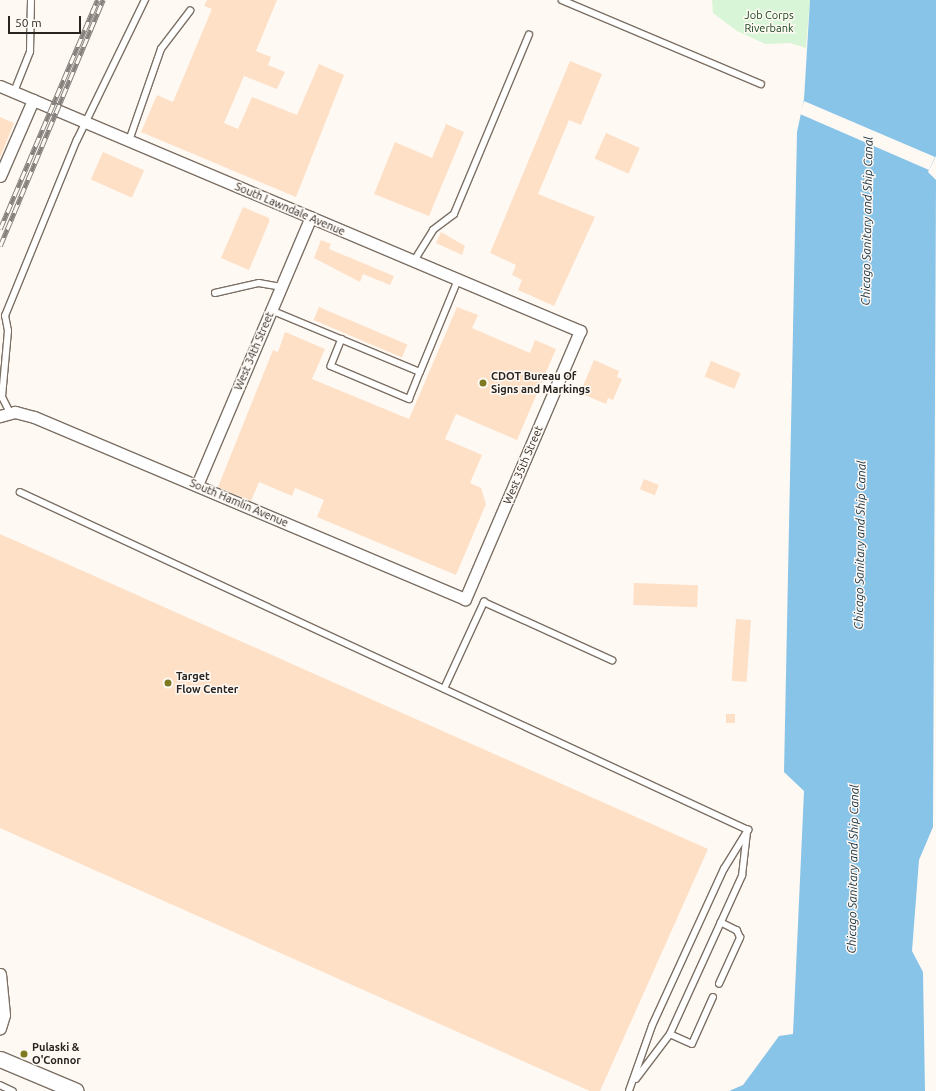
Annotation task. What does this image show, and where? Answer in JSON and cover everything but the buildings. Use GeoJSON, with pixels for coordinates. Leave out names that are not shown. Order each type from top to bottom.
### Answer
{"type":"FeatureCollection","features":[{"type":"Feature","properties":{"kind":"main road"},"geometry":{"type":"LineString","coordinates":[[2,1063],[76,1091]]}},
{"type":"Feature","properties":{"kind":"street","name":"South Lawndale Avenue"},"geometry":{"type":"LineString","coordinates":[[0,86],[580,331]]}},
{"type":"Feature","properties":{"kind":"street"},"geometry":{"type":"LineString","coordinates":[[1,172],[33,100]]}},
{"type":"Feature","properties":{"kind":"street","name":"West 34th Street"},"geometry":{"type":"LineString","coordinates":[[197,485],[311,218]]}},
{"type":"Feature","properties":{"kind":"street","name":"West 35th Street"},"geometry":{"type":"LineString","coordinates":[[465,599],[580,331]]}},
{"type":"Feature","properties":{"kind":"street","name":"South Hamlin Avenue"},"geometry":{"type":"LineString","coordinates":[[5,414],[34,417],[465,599]]}},
{"type":"Feature","properties":{"kind":"street"},"geometry":{"type":"LineString","coordinates":[[0,974],[4,1015],[0,1028]]}},
{"type":"Feature","properties":{"kind":"lane"},"geometry":{"type":"LineString","coordinates":[[14,92],[30,52],[31,0]]}},
{"type":"Feature","properties":{"kind":"lane"},"geometry":{"type":"LineString","coordinates":[[5,414],[2,397],[8,331],[5,316],[86,122],[145,0]]}},
{"type":"Feature","properties":{"kind":"lane"},"geometry":{"type":"LineString","coordinates":[[562,0],[761,84]]}},
{"type":"Feature","properties":{"kind":"lane"},"geometry":{"type":"LineString","coordinates":[[129,141],[161,49],[190,11]]}},
{"type":"Feature","properties":{"kind":"lane"},"geometry":{"type":"LineString","coordinates":[[414,261],[433,230],[454,214],[529,35]]}},
{"type":"Feature","properties":{"kind":"lane"},"geometry":{"type":"LineString","coordinates":[[342,340],[331,366],[409,399],[458,280]]}},
{"type":"Feature","properties":{"kind":"lane"},"geometry":{"type":"LineString","coordinates":[[215,293],[259,283],[281,287]]}},
{"type":"Feature","properties":{"kind":"lane"},"geometry":{"type":"LineString","coordinates":[[271,310],[420,372]]}},
{"type":"Feature","properties":{"kind":"lane"},"geometry":{"type":"LineString","coordinates":[[20,492],[748,830]]}},
{"type":"Feature","properties":{"kind":"lane"},"geometry":{"type":"LineString","coordinates":[[444,689],[484,602],[612,660]]}},
{"type":"Feature","properties":{"kind":"lane"},"geometry":{"type":"LineString","coordinates":[[633,1083],[670,1034],[721,923],[742,876],[748,830]]}},
{"type":"Feature","properties":{"kind":"lane"},"geometry":{"type":"LineString","coordinates":[[630,1091],[656,1019],[724,869],[748,830]]}},
{"type":"Feature","properties":{"kind":"lane"},"geometry":{"type":"LineString","coordinates":[[719,984],[740,938],[737,931],[721,923]]}},
{"type":"Feature","properties":{"kind":"lane"},"geometry":{"type":"LineString","coordinates":[[670,1034],[692,1044],[713,997]]}},
{"type":"Feature","properties":{"kind":"lane"},"geometry":{"type":"LineString","coordinates":[[0,1085],[12,1091]]}},
{"type":"Feature","properties":{"kind":"green space","name":"Job Corps Riverbank"},"geometry":{"type":"Polygon","coordinates":[[[712,0],[810,0],[806,48],[790,43],[765,44],[737,31],[713,13],[712,0]]]}},
{"type":"Feature","properties":{"kind":"water","name":"Chicago Sanitary and Ship Canal"},"geometry":{"type":"Polygon","coordinates":[[[810,0],[936,0],[936,156],[928,172],[936,180],[933,827],[919,860],[912,951],[923,972],[925,1091],[729,1091],[743,1085],[779,1036],[793,1034],[804,791],[784,772],[797,132],[804,99],[810,0]],[[864,127],[858,131],[860,140],[868,141],[872,133],[864,127]]]}},
{"type":"Feature","properties":{"kind":"pier"},"geometry":{"type":"Polygon","coordinates":[[[804,101],[935,157],[929,170],[800,114],[804,101]],[[863,130],[860,137],[866,140],[870,133],[863,130]]]}},
{"type":"Feature","properties":{"kind":"railway"},"geometry":{"type":"LineString","coordinates":[[0,229],[97,0]]}},
{"type":"Feature","properties":{"kind":"railway"},"geometry":{"type":"LineString","coordinates":[[0,246],[103,0]]}},
{"type":"Feature","properties":{"kind":"place","name":"CDOT Bureau Of Signs and Markings"},"geometry":{"type":"Point","coordinates":[483,383]}},
{"type":"Feature","properties":{"kind":"place","name":"Target Flow Center"},"geometry":{"type":"Point","coordinates":[168,683]}},
{"type":"Feature","properties":{"kind":"place","name":"Pulaski & O'Connor"},"geometry":{"type":"Point","coordinates":[24,1054]}}]}
